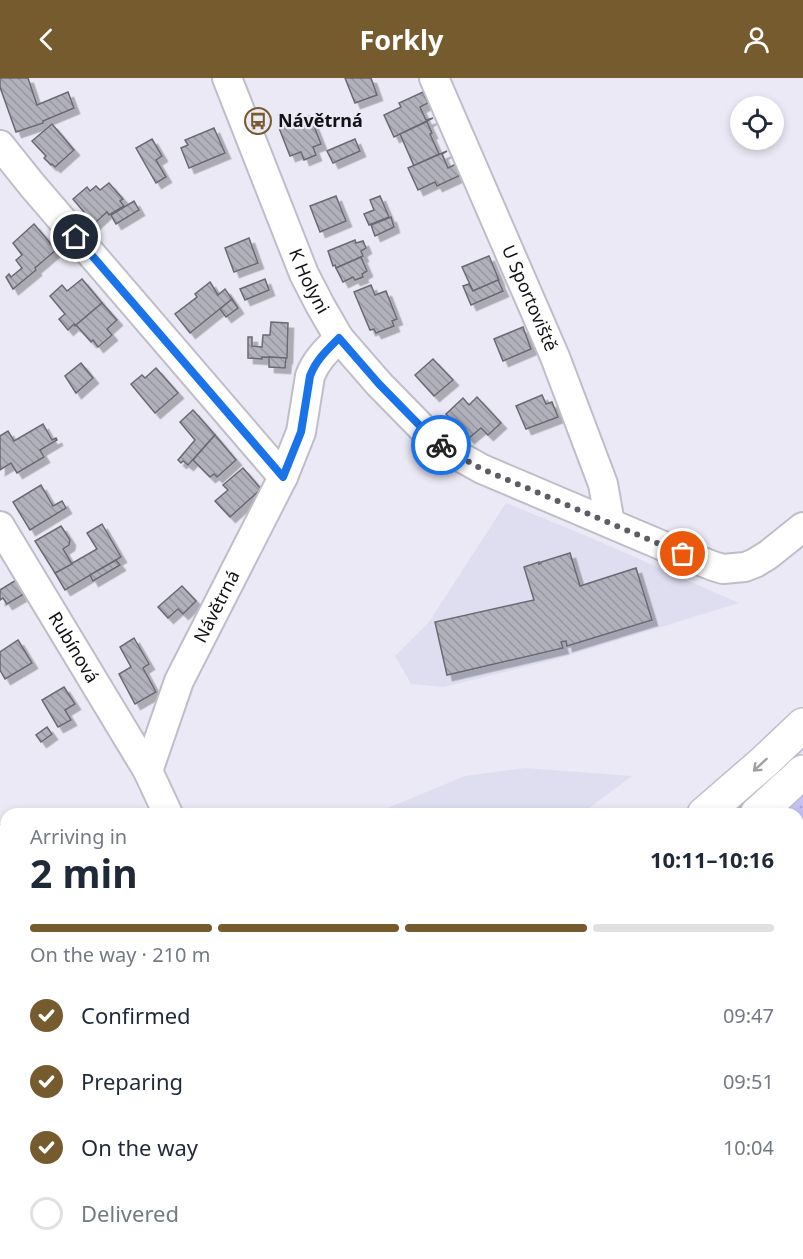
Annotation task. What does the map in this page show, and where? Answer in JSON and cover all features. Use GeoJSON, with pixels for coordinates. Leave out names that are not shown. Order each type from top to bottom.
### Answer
{"type":"FeatureCollection","features":[{"type":"Feature","properties":{"kind":"main road"},"geometry":{"type":"LineString","coordinates":[[711,808],[803,724]]}},
{"type":"Feature","properties":{"kind":"main road"},"geometry":{"type":"LineString","coordinates":[[764,808],[803,772]]}},
{"type":"Feature","properties":{"kind":"street","name":"K Holyni"},"geometry":{"type":"LineString","coordinates":[[227,78],[304,274],[320,305],[339,338],[379,384],[430,436],[455,454],[482,469],[723,569],[745,567],[755,563],[803,527]]}},
{"type":"Feature","properties":{"kind":"street","name":"U Sportoviště"},"geometry":{"type":"LineString","coordinates":[[434,78],[555,357],[603,484],[610,523]]}},
{"type":"Feature","properties":{"kind":"street"},"geometry":{"type":"LineString","coordinates":[[0,145],[283,477]]}},
{"type":"Feature","properties":{"kind":"street","name":"Návětrná"},"geometry":{"type":"LineString","coordinates":[[148,771],[179,681],[283,477],[301,432],[313,368],[317,360],[339,338]]}},
{"type":"Feature","properties":{"kind":"street","name":"Rubínová"},"geometry":{"type":"LineString","coordinates":[[0,526],[148,771]]}},
{"type":"Feature","properties":{"kind":"street"},"geometry":{"type":"LineString","coordinates":[[148,771],[165,808]]}},
{"type":"Feature","properties":{"kind":"shaded area"},"geometry":{"type":"Polygon","coordinates":[[[506,503],[739,603],[557,659],[444,687],[411,684],[395,656],[429,622],[506,503]]]}},
{"type":"Feature","properties":{"kind":"shaded area"},"geometry":{"type":"Polygon","coordinates":[[[803,742],[803,750],[746,808],[731,808],[803,742]]]}},
{"type":"Feature","properties":{"kind":"shaded area"},"geometry":{"type":"Polygon","coordinates":[[[525,768],[632,776],[589,808],[388,808],[465,776],[525,768]]]}},
{"type":"Feature","properties":{"kind":"shaded area"},"geometry":{"type":"Polygon","coordinates":[[[803,792],[803,808],[786,808],[803,792]]]}},
{"type":"Feature","properties":{"kind":"building"},"geometry":{"type":"Polygon","coordinates":[[[0,78],[28,78],[37,105],[68,92],[74,108],[43,121],[43,123],[16,132],[0,87],[0,78]]]}},
{"type":"Feature","properties":{"kind":"building"},"geometry":{"type":"Polygon","coordinates":[[[345,78],[371,78],[377,95],[355,103],[345,78]]]}},
{"type":"Feature","properties":{"kind":"building"},"geometry":{"type":"Polygon","coordinates":[[[423,92],[428,103],[420,107],[426,120],[433,118],[394,137],[384,115],[401,107],[399,103],[423,92]]]}},
{"type":"Feature","properties":{"kind":"building"},"geometry":{"type":"Polygon","coordinates":[[[310,116],[321,144],[313,147],[316,155],[304,160],[301,152],[290,156],[279,128],[310,116]]]}},
{"type":"Feature","properties":{"kind":"building"},"geometry":{"type":"Polygon","coordinates":[[[428,121],[432,133],[430,134],[439,154],[414,166],[400,134],[428,121]]]}},
{"type":"Feature","properties":{"kind":"building"},"geometry":{"type":"Polygon","coordinates":[[[52,124],[74,150],[55,167],[44,158],[46,156],[32,141],[52,124]]]}},
{"type":"Feature","properties":{"kind":"building"},"geometry":{"type":"Polygon","coordinates":[[[214,128],[225,153],[189,168],[181,148],[188,145],[185,140],[214,128]]]}},
{"type":"Feature","properties":{"kind":"building"},"geometry":{"type":"Polygon","coordinates":[[[152,139],[162,156],[156,160],[166,177],[156,183],[136,148],[152,139]]]}},
{"type":"Feature","properties":{"kind":"building"},"geometry":{"type":"Polygon","coordinates":[[[355,139],[360,151],[333,163],[327,151],[355,139]]]}},
{"type":"Feature","properties":{"kind":"building"},"geometry":{"type":"Polygon","coordinates":[[[447,151],[442,154],[448,168],[456,164],[461,175],[437,186],[435,182],[418,190],[408,168],[447,151]]]}},
{"type":"Feature","properties":{"kind":"building"},"geometry":{"type":"Polygon","coordinates":[[[109,183],[123,199],[120,201],[124,206],[109,215],[107,212],[94,224],[73,199],[87,187],[90,191],[96,186],[100,190],[109,183]]]}},
{"type":"Feature","properties":{"kind":"building"},"geometry":{"type":"Polygon","coordinates":[[[336,196],[346,221],[320,232],[310,206],[336,196]]]}},
{"type":"Feature","properties":{"kind":"building"},"geometry":{"type":"Polygon","coordinates":[[[380,196],[389,217],[369,225],[364,214],[374,210],[370,200],[380,196]]]}},
{"type":"Feature","properties":{"kind":"building"},"geometry":{"type":"Polygon","coordinates":[[[134,201],[139,210],[116,224],[111,215],[134,201]]]}},
{"type":"Feature","properties":{"kind":"building"},"geometry":{"type":"Polygon","coordinates":[[[391,217],[394,227],[375,236],[371,225],[391,217]]]}},
{"type":"Feature","properties":{"kind":"building"},"geometry":{"type":"Polygon","coordinates":[[[34,224],[56,250],[13,289],[6,277],[9,274],[11,277],[22,268],[16,260],[22,255],[13,243],[34,224]]]}},
{"type":"Feature","properties":{"kind":"building"},"geometry":{"type":"Polygon","coordinates":[[[249,238],[258,263],[234,272],[225,248],[249,238]]]}},
{"type":"Feature","properties":{"kind":"building"},"geometry":{"type":"Polygon","coordinates":[[[355,240],[356,243],[363,241],[366,248],[361,251],[363,256],[336,268],[335,265],[333,266],[328,251],[355,240]]]}},
{"type":"Feature","properties":{"kind":"building"},"geometry":{"type":"Polygon","coordinates":[[[489,256],[499,280],[473,291],[462,267],[489,256]]]}},
{"type":"Feature","properties":{"kind":"building"},"geometry":{"type":"Polygon","coordinates":[[[361,257],[367,271],[362,274],[363,277],[355,280],[353,277],[343,282],[336,268],[361,257]]]}},
{"type":"Feature","properties":{"kind":"building"},"geometry":{"type":"Polygon","coordinates":[[[82,279],[102,303],[68,330],[59,319],[65,314],[50,296],[62,285],[67,291],[82,279]]]}},
{"type":"Feature","properties":{"kind":"building"},"geometry":{"type":"Polygon","coordinates":[[[265,279],[269,290],[245,300],[240,289],[265,279]]]}},
{"type":"Feature","properties":{"kind":"building"},"geometry":{"type":"Polygon","coordinates":[[[498,280],[503,291],[471,305],[463,286],[469,284],[473,291],[498,280]]]}},
{"type":"Feature","properties":{"kind":"building"},"geometry":{"type":"Polygon","coordinates":[[[210,282],[218,295],[225,289],[232,299],[190,333],[175,314],[197,297],[195,294],[210,282]]]}},
{"type":"Feature","properties":{"kind":"building"},"geometry":{"type":"Polygon","coordinates":[[[371,285],[375,295],[386,291],[397,319],[392,321],[394,326],[376,333],[374,329],[370,330],[354,292],[371,285]]]}},
{"type":"Feature","properties":{"kind":"building"},"geometry":{"type":"Polygon","coordinates":[[[232,299],[238,308],[226,317],[220,309],[232,299]]]}},
{"type":"Feature","properties":{"kind":"building"},"geometry":{"type":"Polygon","coordinates":[[[102,303],[117,320],[107,329],[112,335],[98,347],[76,325],[102,303]]]}},
{"type":"Feature","properties":{"kind":"building"},"geometry":{"type":"Polygon","coordinates":[[[271,322],[288,323],[287,358],[248,358],[248,337],[252,337],[252,346],[262,347],[263,335],[270,335],[271,322]]]}},
{"type":"Feature","properties":{"kind":"building"},"geometry":{"type":"Polygon","coordinates":[[[523,327],[531,349],[503,361],[494,339],[523,327]]]}},
{"type":"Feature","properties":{"kind":"building"},"geometry":{"type":"Polygon","coordinates":[[[269,357],[286,358],[285,368],[269,367],[269,357]]]}},
{"type":"Feature","properties":{"kind":"building"},"geometry":{"type":"Polygon","coordinates":[[[433,359],[453,380],[434,396],[415,375],[433,359]]]}},
{"type":"Feature","properties":{"kind":"building"},"geometry":{"type":"Polygon","coordinates":[[[81,363],[93,378],[76,393],[65,376],[81,363]]]}},
{"type":"Feature","properties":{"kind":"building"},"geometry":{"type":"Polygon","coordinates":[[[156,368],[178,393],[155,413],[131,384],[142,375],[145,378],[156,368]]]}},
{"type":"Feature","properties":{"kind":"building"},"geometry":{"type":"Polygon","coordinates":[[[542,395],[546,404],[552,402],[558,417],[526,429],[516,406],[542,395]]]}},
{"type":"Feature","properties":{"kind":"building"},"geometry":{"type":"Polygon","coordinates":[[[477,397],[501,423],[488,435],[481,428],[469,438],[446,414],[463,398],[469,405],[477,397]]]}},
{"type":"Feature","properties":{"kind":"building"},"geometry":{"type":"Polygon","coordinates":[[[193,410],[215,435],[188,465],[178,460],[195,440],[180,422],[193,410]]]}},
{"type":"Feature","properties":{"kind":"building"},"geometry":{"type":"Polygon","coordinates":[[[43,424],[52,440],[56,438],[57,440],[40,450],[44,457],[17,473],[11,463],[0,470],[0,436],[8,431],[14,441],[43,424]]]}},
{"type":"Feature","properties":{"kind":"building"},"geometry":{"type":"Polygon","coordinates":[[[215,435],[236,460],[217,477],[214,474],[210,477],[193,460],[215,435]]]}},
{"type":"Feature","properties":{"kind":"building"},"geometry":{"type":"Polygon","coordinates":[[[243,468],[261,489],[230,517],[215,501],[228,490],[223,485],[243,468]]]}},
{"type":"Feature","properties":{"kind":"building"},"geometry":{"type":"Polygon","coordinates":[[[41,485],[53,506],[62,501],[66,508],[30,530],[13,502],[41,485]]]}},
{"type":"Feature","properties":{"kind":"building"},"geometry":{"type":"Polygon","coordinates":[[[102,524],[121,557],[65,590],[55,573],[97,549],[87,533],[102,524]]]}},
{"type":"Feature","properties":{"kind":"building"},"geometry":{"type":"Polygon","coordinates":[[[61,526],[70,540],[69,545],[63,549],[72,564],[55,573],[35,541],[61,526]]]}},
{"type":"Feature","properties":{"kind":"building"},"geometry":{"type":"Polygon","coordinates":[[[570,553],[580,586],[636,568],[652,620],[567,646],[566,641],[561,642],[563,648],[447,675],[435,622],[534,600],[524,567],[570,553]]]}},
{"type":"Feature","properties":{"kind":"building"},"geometry":{"type":"Polygon","coordinates":[[[116,560],[120,565],[93,581],[90,575],[116,560]]]}},
{"type":"Feature","properties":{"kind":"building"},"geometry":{"type":"Polygon","coordinates":[[[16,580],[24,594],[7,604],[3,598],[0,600],[0,590],[16,580]]]}},
{"type":"Feature","properties":{"kind":"building"},"geometry":{"type":"Polygon","coordinates":[[[182,586],[196,601],[183,614],[178,609],[168,618],[158,607],[182,586]]]}},
{"type":"Feature","properties":{"kind":"building"},"geometry":{"type":"Polygon","coordinates":[[[134,638],[149,664],[143,668],[156,692],[135,704],[119,674],[131,667],[120,647],[134,638]]]}},
{"type":"Feature","properties":{"kind":"building"},"geometry":{"type":"Polygon","coordinates":[[[18,640],[32,663],[5,679],[0,670],[0,652],[18,640]]]}},
{"type":"Feature","properties":{"kind":"building"},"geometry":{"type":"Polygon","coordinates":[[[64,687],[75,704],[65,710],[71,720],[58,727],[42,700],[64,687]]]}},
{"type":"Feature","properties":{"kind":"building"},"geometry":{"type":"Polygon","coordinates":[[[47,727],[52,734],[41,742],[36,735],[47,727]]]}},
{"type":"Feature","properties":{"kind":"way so far"},"geometry":{"type":"LineString","coordinates":[[441,445],[482,469],[683,554]]}},
{"type":"Feature","properties":{"kind":"place","name":"Návětrná"},"geometry":{"type":"Point","coordinates":[258,121]}},
{"type":"Feature","properties":{"kind":"route"},"geometry":{"type":"LineString","coordinates":[[76,237],[283,477],[301,432],[313,368],[317,360],[339,338],[379,384],[441,445]]}}]}
